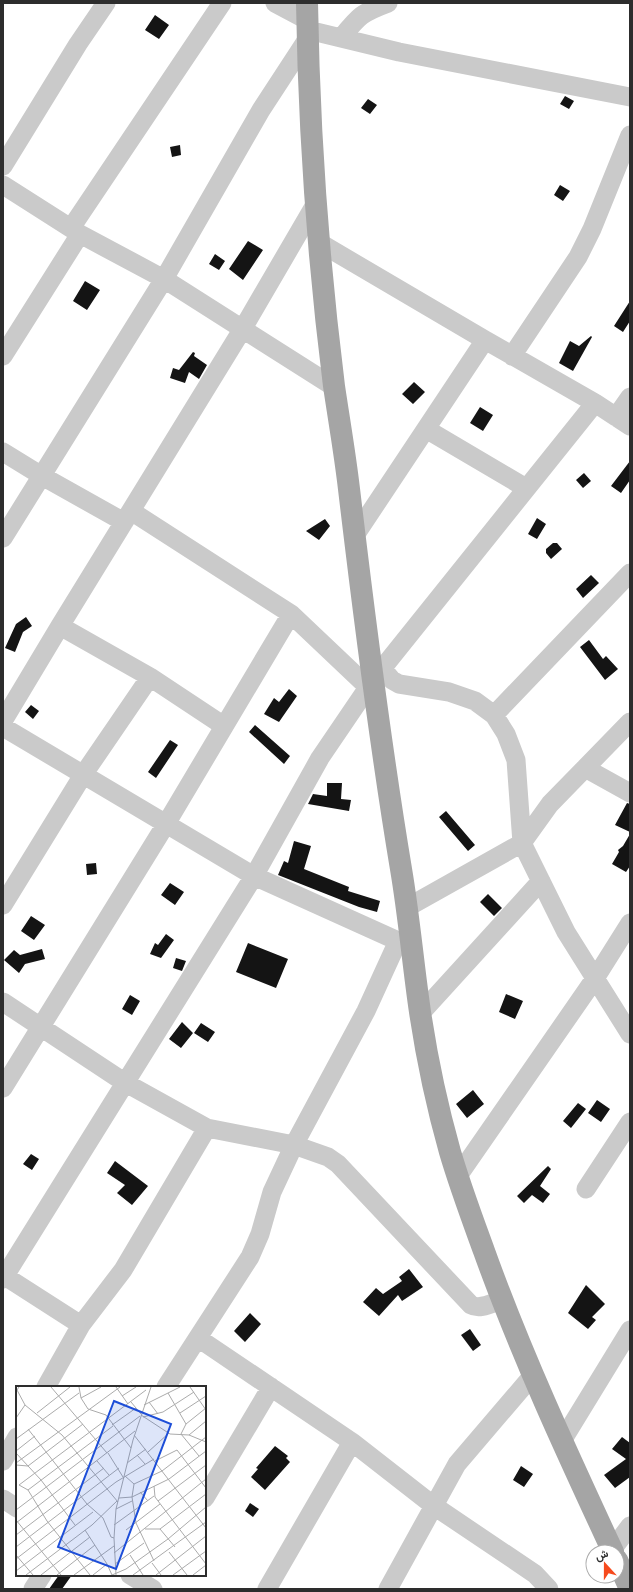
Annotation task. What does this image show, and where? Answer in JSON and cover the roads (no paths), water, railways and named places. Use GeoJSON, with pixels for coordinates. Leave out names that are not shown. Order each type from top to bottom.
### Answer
{"type":"FeatureCollection","features":[{"type":"Feature","properties":{"kind":"main road"},"geometry":{"type":"LineString","coordinates":[[307,23],[316,203],[334,387],[349,484],[354,537],[374,678],[386,782],[408,907],[404,943],[434,1087],[450,1153],[502,1300],[562,1442],[609,1544]]}},
{"type":"Feature","properties":{"kind":"main road"},"geometry":{"type":"LineString","coordinates":[[625,1578],[630,1589]]}},
{"type":"Feature","properties":{"kind":"street"},"geometry":{"type":"LineString","coordinates":[[3,166],[78,44],[106,3]]}},
{"type":"Feature","properties":{"kind":"street"},"geometry":{"type":"LineString","coordinates":[[3,356],[76,231],[222,3]]}},
{"type":"Feature","properties":{"kind":"street"},"geometry":{"type":"LineString","coordinates":[[276,3],[307,23],[341,38],[399,52],[630,97]]}},
{"type":"Feature","properties":{"kind":"street"},"geometry":{"type":"LineString","coordinates":[[341,38],[356,19],[366,12],[388,3]]}},
{"type":"Feature","properties":{"kind":"street"},"geometry":{"type":"LineString","coordinates":[[3,538],[164,279],[261,110],[307,23]]}},
{"type":"Feature","properties":{"kind":"street"},"geometry":{"type":"LineString","coordinates":[[512,356],[582,250],[630,135]]}},
{"type":"Feature","properties":{"kind":"street"},"geometry":{"type":"LineString","coordinates":[[3,185],[76,231],[164,279],[242,330],[334,387]]}},
{"type":"Feature","properties":{"kind":"street"},"geometry":{"type":"LineString","coordinates":[[3,720],[242,330],[316,203]]}},
{"type":"Feature","properties":{"kind":"street"},"geometry":{"type":"LineString","coordinates":[[320,243],[595,403],[623,421],[630,397]]}},
{"type":"Feature","properties":{"kind":"street"},"geometry":{"type":"LineString","coordinates":[[354,537],[485,340]]}},
{"type":"Feature","properties":{"kind":"street"},"geometry":{"type":"LineString","coordinates":[[81,1325],[4,1277],[124,1082],[254,876],[320,758],[374,678],[595,403]]}},
{"type":"Feature","properties":{"kind":"street"},"geometry":{"type":"LineString","coordinates":[[426,429],[526,488]]}},
{"type":"Feature","properties":{"kind":"street"},"geometry":{"type":"LineString","coordinates":[[3,452],[42,476],[128,516],[291,614],[374,678],[392,680],[399,684],[456,694],[475,701],[494,715],[506,734],[516,760],[522,842],[566,932],[596,977],[630,1034]]}},
{"type":"Feature","properties":{"kind":"street"},"geometry":{"type":"LineString","coordinates":[[494,715],[630,573]]}},
{"type":"Feature","properties":{"kind":"street"},"geometry":{"type":"LineString","coordinates":[[3,1088],[166,824],[291,614]]}},
{"type":"Feature","properties":{"kind":"street"},"geometry":{"type":"LineString","coordinates":[[60,626],[150,677],[224,726]]}},
{"type":"Feature","properties":{"kind":"street"},"geometry":{"type":"LineString","coordinates":[[3,905],[83,775],[150,677]]}},
{"type":"Feature","properties":{"kind":"street"},"geometry":{"type":"LineString","coordinates":[[408,907],[522,842],[550,804],[630,722]]}},
{"type":"Feature","properties":{"kind":"street"},"geometry":{"type":"LineString","coordinates":[[3,727],[254,876],[404,943],[294,1146],[272,1192],[260,1234],[250,1257],[167,1386]]}},
{"type":"Feature","properties":{"kind":"street"},"geometry":{"type":"LineString","coordinates":[[585,768],[630,793]]}},
{"type":"Feature","properties":{"kind":"street"},"geometry":{"type":"LineString","coordinates":[[420,1014],[541,881]]}},
{"type":"Feature","properties":{"kind":"street"},"geometry":{"type":"LineString","coordinates":[[458,1176],[596,977],[630,923]]}},
{"type":"Feature","properties":{"kind":"street"},"geometry":{"type":"LineString","coordinates":[[3,1002],[124,1082],[207,1128],[294,1146],[328,1157],[338,1164],[470,1305],[475,1308],[502,1300]]}},
{"type":"Feature","properties":{"kind":"street"},"geometry":{"type":"LineString","coordinates":[[586,1189],[630,1122]]}},
{"type":"Feature","properties":{"kind":"street"},"geometry":{"type":"LineString","coordinates":[[47,1386],[81,1325],[123,1270],[207,1128]]}},
{"type":"Feature","properties":{"kind":"street"},"geometry":{"type":"LineString","coordinates":[[562,1442],[630,1330]]}},
{"type":"Feature","properties":{"kind":"street"},"geometry":{"type":"LineString","coordinates":[[198,1338],[352,1442],[530,1581],[549,1589]]}},
{"type":"Feature","properties":{"kind":"street"},"geometry":{"type":"LineString","coordinates":[[388,1589],[457,1464],[533,1376]]}},
{"type":"Feature","properties":{"kind":"street"},"geometry":{"type":"LineString","coordinates":[[206,1496],[271,1387]]}},
{"type":"Feature","properties":{"kind":"street"},"geometry":{"type":"LineString","coordinates":[[3,1461],[16,1439]]}},
{"type":"Feature","properties":{"kind":"street"},"geometry":{"type":"LineString","coordinates":[[267,1589],[352,1442]]}},
{"type":"Feature","properties":{"kind":"street"},"geometry":{"type":"LineString","coordinates":[[3,1499],[16,1507]]}},
{"type":"Feature","properties":{"kind":"street"},"geometry":{"type":"LineString","coordinates":[[620,1544],[630,1526]]}},
{"type":"Feature","properties":{"kind":"street"},"geometry":{"type":"LineString","coordinates":[[33,1589],[41,1576]]}},
{"type":"Feature","properties":{"kind":"street"},"geometry":{"type":"LineString","coordinates":[[132,1576],[154,1585]]}}]}
